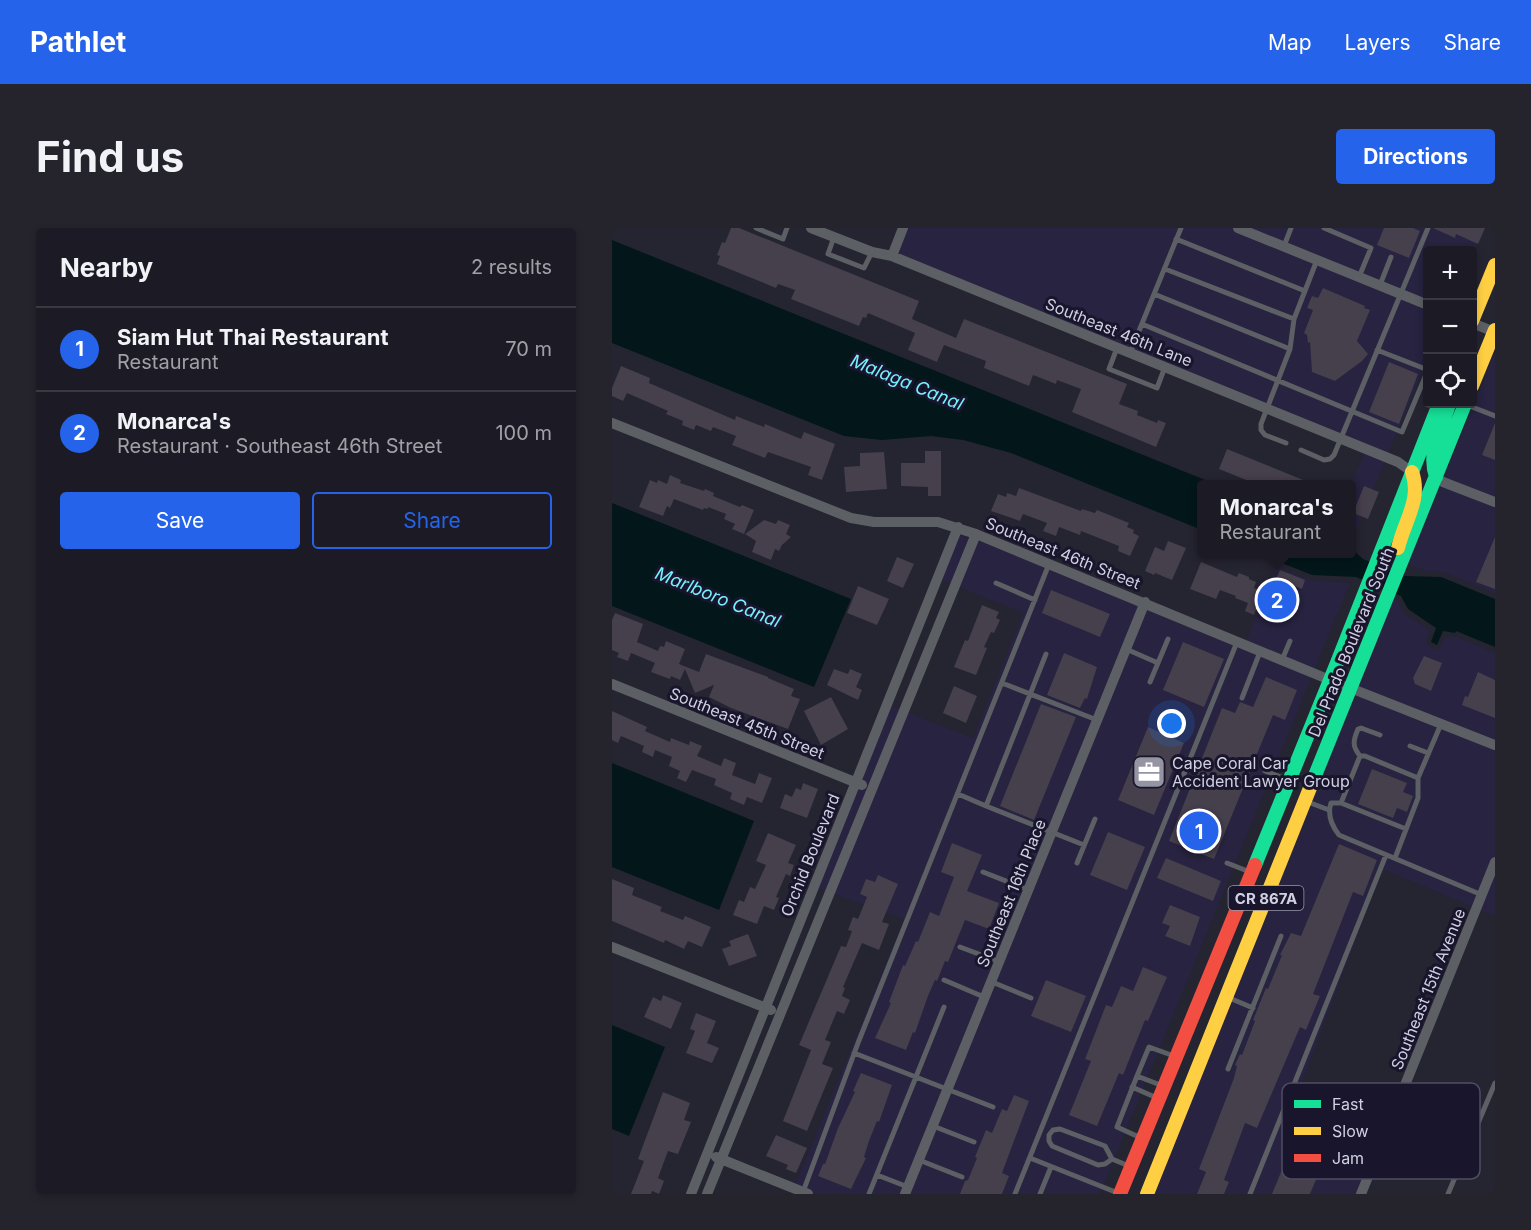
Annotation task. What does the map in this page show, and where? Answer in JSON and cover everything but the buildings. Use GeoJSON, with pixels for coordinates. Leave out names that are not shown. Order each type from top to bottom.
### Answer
{"type":"FeatureCollection","features":[{"type":"Feature","properties":{"kind":"main road"},"geometry":{"type":"LineString","coordinates":[[1477,312],[1495,265]]}},
{"type":"Feature","properties":{"kind":"main road"},"geometry":{"type":"LineString","coordinates":[[1477,376],[1495,331]]}},
{"type":"Feature","properties":{"kind":"main road","name":"Del Prado Boulevard South"},"geometry":{"type":"LineString","coordinates":[[1120,1194],[1330,680],[1437,408]]}},
{"type":"Feature","properties":{"kind":"main road"},"geometry":{"type":"LineString","coordinates":[[1436,477],[1431,462],[1432,452],[1448,408]]}},
{"type":"Feature","properties":{"kind":"main road","name":"Del Prado Boulevard South"},"geometry":{"type":"LineString","coordinates":[[1147,1194],[1351,689],[1398,565],[1463,408]]}},
{"type":"Feature","properties":{"kind":"main road"},"geometry":{"type":"LineString","coordinates":[[1398,565],[1402,530],[1417,487],[1412,472]]}},
{"type":"Feature","properties":{"kind":"street","name":"Southeast 46th Lane"},"geometry":{"type":"LineString","coordinates":[[811,228],[872,252],[892,255],[1341,438],[1398,462],[1412,472]]}},
{"type":"Feature","properties":{"kind":"street"},"geometry":{"type":"LineString","coordinates":[[892,255],[903,228]]}},
{"type":"Feature","properties":{"kind":"street"},"geometry":{"type":"LineString","coordinates":[[1238,228],[1423,303]]}},
{"type":"Feature","properties":{"kind":"street"},"geometry":{"type":"LineString","coordinates":[[1477,324],[1495,331]]}},
{"type":"Feature","properties":{"kind":"street","name":"Southeast 46th Street"},"geometry":{"type":"LineString","coordinates":[[612,423],[851,518],[874,522],[938,522],[958,527],[1145,602],[1351,689],[1495,745]]}},
{"type":"Feature","properties":{"kind":"street"},"geometry":{"type":"LineString","coordinates":[[1436,477],[1443,482],[1495,502]]}},
{"type":"Feature","properties":{"kind":"street","name":"Orchid Boulevard"},"geometry":{"type":"LineString","coordinates":[[691,1194],[958,527]]}},
{"type":"Feature","properties":{"kind":"street","name":"Orchid Boulevard"},"geometry":{"type":"LineString","coordinates":[[707,1194],[976,534]]}},
{"type":"Feature","properties":{"kind":"street","name":"Southeast 16th Place"},"geometry":{"type":"LineString","coordinates":[[907,1191],[1145,602]]}},
{"type":"Feature","properties":{"kind":"street","name":"Southeast 45th Street"},"geometry":{"type":"LineString","coordinates":[[612,684],[871,789]]}},
{"type":"Feature","properties":{"kind":"street","name":"Southeast 15th Avenue"},"geometry":{"type":"LineString","coordinates":[[1406,1083],[1495,862]]}},
{"type":"Feature","properties":{"kind":"street"},"geometry":{"type":"LineString","coordinates":[[612,947],[779,1013]]}},
{"type":"Feature","properties":{"kind":"street"},"geometry":{"type":"LineString","coordinates":[[707,1153],[804,1193]]}},
{"type":"Feature","properties":{"kind":"street","name":"Southeast 15th Avenue"},"geometry":{"type":"LineString","coordinates":[[1361,1194],[1367,1179]]}},
{"type":"Feature","properties":{"kind":"lane"},"geometry":{"type":"LineString","coordinates":[[756,228],[783,239],[787,228]]}},
{"type":"Feature","properties":{"kind":"lane"},"geometry":{"type":"LineString","coordinates":[[1130,353],[1181,228]]}},
{"type":"Feature","properties":{"kind":"lane"},"geometry":{"type":"LineString","coordinates":[[1284,246],[1291,228]]}},
{"type":"Feature","properties":{"kind":"lane"},"geometry":{"type":"LineString","coordinates":[[1324,228],[1371,248],[1359,277]]}},
{"type":"Feature","properties":{"kind":"lane"},"geometry":{"type":"LineString","coordinates":[[1301,450],[1324,460],[1330,459],[1341,438],[1428,228]]}},
{"type":"Feature","properties":{"kind":"lane"},"geometry":{"type":"LineString","coordinates":[[834,237],[828,254],[864,268],[872,252]]}},
{"type":"Feature","properties":{"kind":"lane"},"geometry":{"type":"LineString","coordinates":[[1176,239],[1305,291]]}},
{"type":"Feature","properties":{"kind":"lane"},"geometry":{"type":"LineString","coordinates":[[1380,285],[1391,257]]}},
{"type":"Feature","properties":{"kind":"lane"},"geometry":{"type":"LineString","coordinates":[[1286,443],[1265,435],[1261,430],[1261,424],[1290,349],[1294,319],[1318,260]]}},
{"type":"Feature","properties":{"kind":"lane"},"geometry":{"type":"LineString","coordinates":[[1165,269],[1294,319]]}},
{"type":"Feature","properties":{"kind":"lane"},"geometry":{"type":"LineString","coordinates":[[1154,294],[1290,349]]}},
{"type":"Feature","properties":{"kind":"lane"},"geometry":{"type":"LineString","coordinates":[[1142,324],[1402,432],[1423,382]]}},
{"type":"Feature","properties":{"kind":"lane"},"geometry":{"type":"LineString","coordinates":[[1117,348],[1109,369],[1157,388],[1165,367]]}},
{"type":"Feature","properties":{"kind":"lane"},"geometry":{"type":"LineString","coordinates":[[1377,350],[1423,368]]}},
{"type":"Feature","properties":{"kind":"lane"},"geometry":{"type":"LineString","coordinates":[[1475,408],[1495,416]]}},
{"type":"Feature","properties":{"kind":"lane"},"geometry":{"type":"LineString","coordinates":[[804,1193],[854,1053],[1049,564]]}},
{"type":"Feature","properties":{"kind":"lane"},"geometry":{"type":"LineString","coordinates":[[996,584],[1035,600]]}},
{"type":"Feature","properties":{"kind":"lane"},"geometry":{"type":"LineString","coordinates":[[1150,682],[1168,639]]}},
{"type":"Feature","properties":{"kind":"lane"},"geometry":{"type":"LineString","coordinates":[[1282,660],[1290,640]]}},
{"type":"Feature","properties":{"kind":"lane"},"geometry":{"type":"LineString","coordinates":[[1015,1194],[1238,642]]}},
{"type":"Feature","properties":{"kind":"lane"},"geometry":{"type":"LineString","coordinates":[[1126,649],[1158,663]]}},
{"type":"Feature","properties":{"kind":"lane"},"geometry":{"type":"LineString","coordinates":[[1242,698],[1260,651]]}},
{"type":"Feature","properties":{"kind":"lane"},"geometry":{"type":"LineString","coordinates":[[986,806],[1046,654]]}},
{"type":"Feature","properties":{"kind":"lane"},"geometry":{"type":"LineString","coordinates":[[1002,683],[1097,720]]}},
{"type":"Feature","properties":{"kind":"lane"},"geometry":{"type":"LineString","coordinates":[[1395,858],[1418,798],[1418,778],[1441,724]]}},
{"type":"Feature","properties":{"kind":"lane"},"geometry":{"type":"LineString","coordinates":[[1380,735],[1358,729],[1353,741],[1354,749],[1360,756],[1418,778]]}},
{"type":"Feature","properties":{"kind":"lane"},"geometry":{"type":"LineString","coordinates":[[1410,747],[1428,753]]}},
{"type":"Feature","properties":{"kind":"lane"},"geometry":{"type":"LineString","coordinates":[[1341,803],[1360,756]]}},
{"type":"Feature","properties":{"kind":"lane"},"geometry":{"type":"LineString","coordinates":[[1265,771],[1288,780]]}},
{"type":"Feature","properties":{"kind":"lane"},"geometry":{"type":"LineString","coordinates":[[958,794],[1084,845]]}},
{"type":"Feature","properties":{"kind":"lane"},"geometry":{"type":"LineString","coordinates":[[1305,801],[1329,810]]}},
{"type":"Feature","properties":{"kind":"lane"},"geometry":{"type":"LineString","coordinates":[[1406,829],[1341,803],[1331,804],[1329,810],[1334,829],[1339,835],[1482,895]]}},
{"type":"Feature","properties":{"kind":"lane"},"geometry":{"type":"LineString","coordinates":[[1352,808],[1354,815]]}},
{"type":"Feature","properties":{"kind":"lane"},"geometry":{"type":"LineString","coordinates":[[1371,815],[1372,823]]}},
{"type":"Feature","properties":{"kind":"lane"},"geometry":{"type":"LineString","coordinates":[[1077,863],[1095,819]]}},
{"type":"Feature","properties":{"kind":"lane"},"geometry":{"type":"LineString","coordinates":[[1357,834],[1360,844]]}},
{"type":"Feature","properties":{"kind":"lane"},"geometry":{"type":"LineString","coordinates":[[1377,843],[1380,852]]}},
{"type":"Feature","properties":{"kind":"lane"},"geometry":{"type":"LineString","coordinates":[[1295,1083],[1386,855]]}},
{"type":"Feature","properties":{"kind":"lane"},"geometry":{"type":"LineString","coordinates":[[1227,863],[1250,873]]}},
{"type":"Feature","properties":{"kind":"lane"},"geometry":{"type":"LineString","coordinates":[[983,872],[1029,890]]}},
{"type":"Feature","properties":{"kind":"lane"},"geometry":{"type":"LineString","coordinates":[[1228,1069],[1281,936]]}},
{"type":"Feature","properties":{"kind":"lane"},"geometry":{"type":"LineString","coordinates":[[960,947],[1000,962]]}},
{"type":"Feature","properties":{"kind":"lane"},"geometry":{"type":"LineString","coordinates":[[944,980],[985,998]]}},
{"type":"Feature","properties":{"kind":"lane"},"geometry":{"type":"LineString","coordinates":[[992,982],[1031,998]]}},
{"type":"Feature","properties":{"kind":"lane"},"geometry":{"type":"LineString","coordinates":[[1226,997],[1253,1008]]}},
{"type":"Feature","properties":{"kind":"lane"},"geometry":{"type":"LineString","coordinates":[[869,1194],[944,1007]]}},
{"type":"Feature","properties":{"kind":"lane"},"geometry":{"type":"LineString","coordinates":[[1143,1138],[1117,1128],[1132,1087],[1149,1047],[1176,1057]]}},
{"type":"Feature","properties":{"kind":"lane"},"geometry":{"type":"LineString","coordinates":[[854,1053],[993,1107]]}},
{"type":"Feature","properties":{"kind":"lane"},"geometry":{"type":"LineString","coordinates":[[1137,1076],[1161,1093]]}},
{"type":"Feature","properties":{"kind":"lane"},"geometry":{"type":"LineString","coordinates":[[1480,1118],[1495,1083]]}},
{"type":"Feature","properties":{"kind":"lane"},"geometry":{"type":"LineString","coordinates":[[1132,1087],[1161,1093]]}},
{"type":"Feature","properties":{"kind":"lane"},"geometry":{"type":"LineString","coordinates":[[1250,1194],[1282,1114]]}},
{"type":"Feature","properties":{"kind":"lane"},"geometry":{"type":"LineString","coordinates":[[933,1126],[974,1142]]}},
{"type":"Feature","properties":{"kind":"lane"},"geometry":{"type":"LineString","coordinates":[[1112,1159],[1104,1164],[1098,1164],[1052,1146],[1049,1135],[1053,1130],[1060,1129],[1105,1146],[1112,1159],[1131,1167]]}},
{"type":"Feature","properties":{"kind":"lane"},"geometry":{"type":"LineString","coordinates":[[1040,1132],[1049,1135]]}},
{"type":"Feature","properties":{"kind":"lane"},"geometry":{"type":"LineString","coordinates":[[1030,1158],[1120,1194]]}},
{"type":"Feature","properties":{"kind":"lane"},"geometry":{"type":"LineString","coordinates":[[919,1160],[962,1177]]}},
{"type":"Feature","properties":{"kind":"lane"},"geometry":{"type":"LineString","coordinates":[[1040,1194],[1051,1167]]}},
{"type":"Feature","properties":{"kind":"lane"},"geometry":{"type":"LineString","coordinates":[[877,1175],[907,1191]]}},
{"type":"Feature","properties":{"kind":"lane"},"geometry":{"type":"LineString","coordinates":[[1448,1194],[1454,1179]]}},
{"type":"Feature","properties":{"kind":"shaded area"},"geometry":{"type":"Polygon","coordinates":[[[898,228],[1483,228],[1476,246],[1423,246],[1423,371],[1356,530],[1356,480],[1353,480],[1367,447],[887,255],[898,228]]]}},
{"type":"Feature","properties":{"kind":"shaded area"},"geometry":{"type":"Polygon","coordinates":[[[1495,352],[1495,593],[1443,572],[1425,571],[1408,564],[1472,408],[1477,408],[1477,396],[1495,352]]]}},
{"type":"Feature","properties":{"kind":"shaded area"},"geometry":{"type":"Polygon","coordinates":[[[954,534],[987,544],[1245,644],[1276,566],[1310,580],[1350,583],[1100,1194],[810,1194],[794,1188],[904,919],[817,888],[884,703],[973,738],[1023,613],[939,579],[954,534]]]}},
{"type":"Feature","properties":{"kind":"shaded area"},"geometry":{"type":"Polygon","coordinates":[[[1393,599],[1397,600],[1405,614],[1430,631],[1426,642],[1429,647],[1438,650],[1445,637],[1457,637],[1495,653],[1495,916],[1382,869],[1302,1083],[1282,1083],[1282,1179],[1364,1179],[1358,1194],[1155,1194],[1393,599]]]}},
{"type":"Feature","properties":{"kind":"water","name":"Malaga Canal"},"geometry":{"type":"Polygon","coordinates":[[[612,240],[1205,480],[1197,480],[1197,528],[1011,453],[963,440],[931,436],[882,440],[844,436],[612,343],[612,240]]]}},
{"type":"Feature","properties":{"kind":"water","name":"Marlboro Canal"},"geometry":{"type":"Polygon","coordinates":[[[612,503],[851,599],[814,687],[612,606],[612,503]]]}},
{"type":"Feature","properties":{"kind":"water"},"geometry":{"type":"Polygon","coordinates":[[[1356,553],[1363,559],[1405,576],[1441,577],[1495,599],[1495,647],[1456,631],[1455,633],[1443,631],[1437,645],[1431,642],[1436,628],[1408,609],[1401,596],[1356,577],[1312,575],[1269,558],[1356,558],[1356,553]]]}},
{"type":"Feature","properties":{"kind":"water"},"geometry":{"type":"Polygon","coordinates":[[[612,763],[754,821],[719,910],[612,867],[612,763]]]}},
{"type":"Feature","properties":{"kind":"water"},"geometry":{"type":"Polygon","coordinates":[[[612,1025],[665,1047],[629,1136],[612,1129],[612,1025]]]}},
{"type":"Feature","properties":{"kind":"traffic: fast"},"geometry":{"type":"LineString","coordinates":[[1255,865],[1437,408]]}},
{"type":"Feature","properties":{"kind":"traffic: fast"},"geometry":{"type":"LineString","coordinates":[[1436,477],[1434,449],[1448,408]]}},
{"type":"Feature","properties":{"kind":"traffic: fast"},"geometry":{"type":"LineString","coordinates":[[1312,783],[1463,408]]}},
{"type":"Feature","properties":{"kind":"traffic: slow"},"geometry":{"type":"LineString","coordinates":[[1477,309],[1495,265]]}},
{"type":"Feature","properties":{"kind":"traffic: slow"},"geometry":{"type":"LineString","coordinates":[[1477,374],[1495,330]]}},
{"type":"Feature","properties":{"kind":"traffic: slow"},"geometry":{"type":"LineString","coordinates":[[1398,548],[1414,501],[1415,482],[1412,472]]}},
{"type":"Feature","properties":{"kind":"traffic: slow"},"geometry":{"type":"LineString","coordinates":[[1147,1194],[1312,783]]}},
{"type":"Feature","properties":{"kind":"traffic: jam"},"geometry":{"type":"LineString","coordinates":[[1120,1194],[1255,865]]}},
{"type":"Feature","properties":{"kind":"place","name":"Monarca's"},"geometry":{"type":"Point","coordinates":[1277,600]}},
{"type":"Feature","properties":{"kind":"place","name":"Cape Coral Car Accident Lawyer Group"},"geometry":{"type":"Point","coordinates":[1149,772]}},
{"type":"Feature","properties":{"kind":"place","name":"Siam Hut Thai Restaurant"},"geometry":{"type":"Point","coordinates":[1199,831]}}]}
